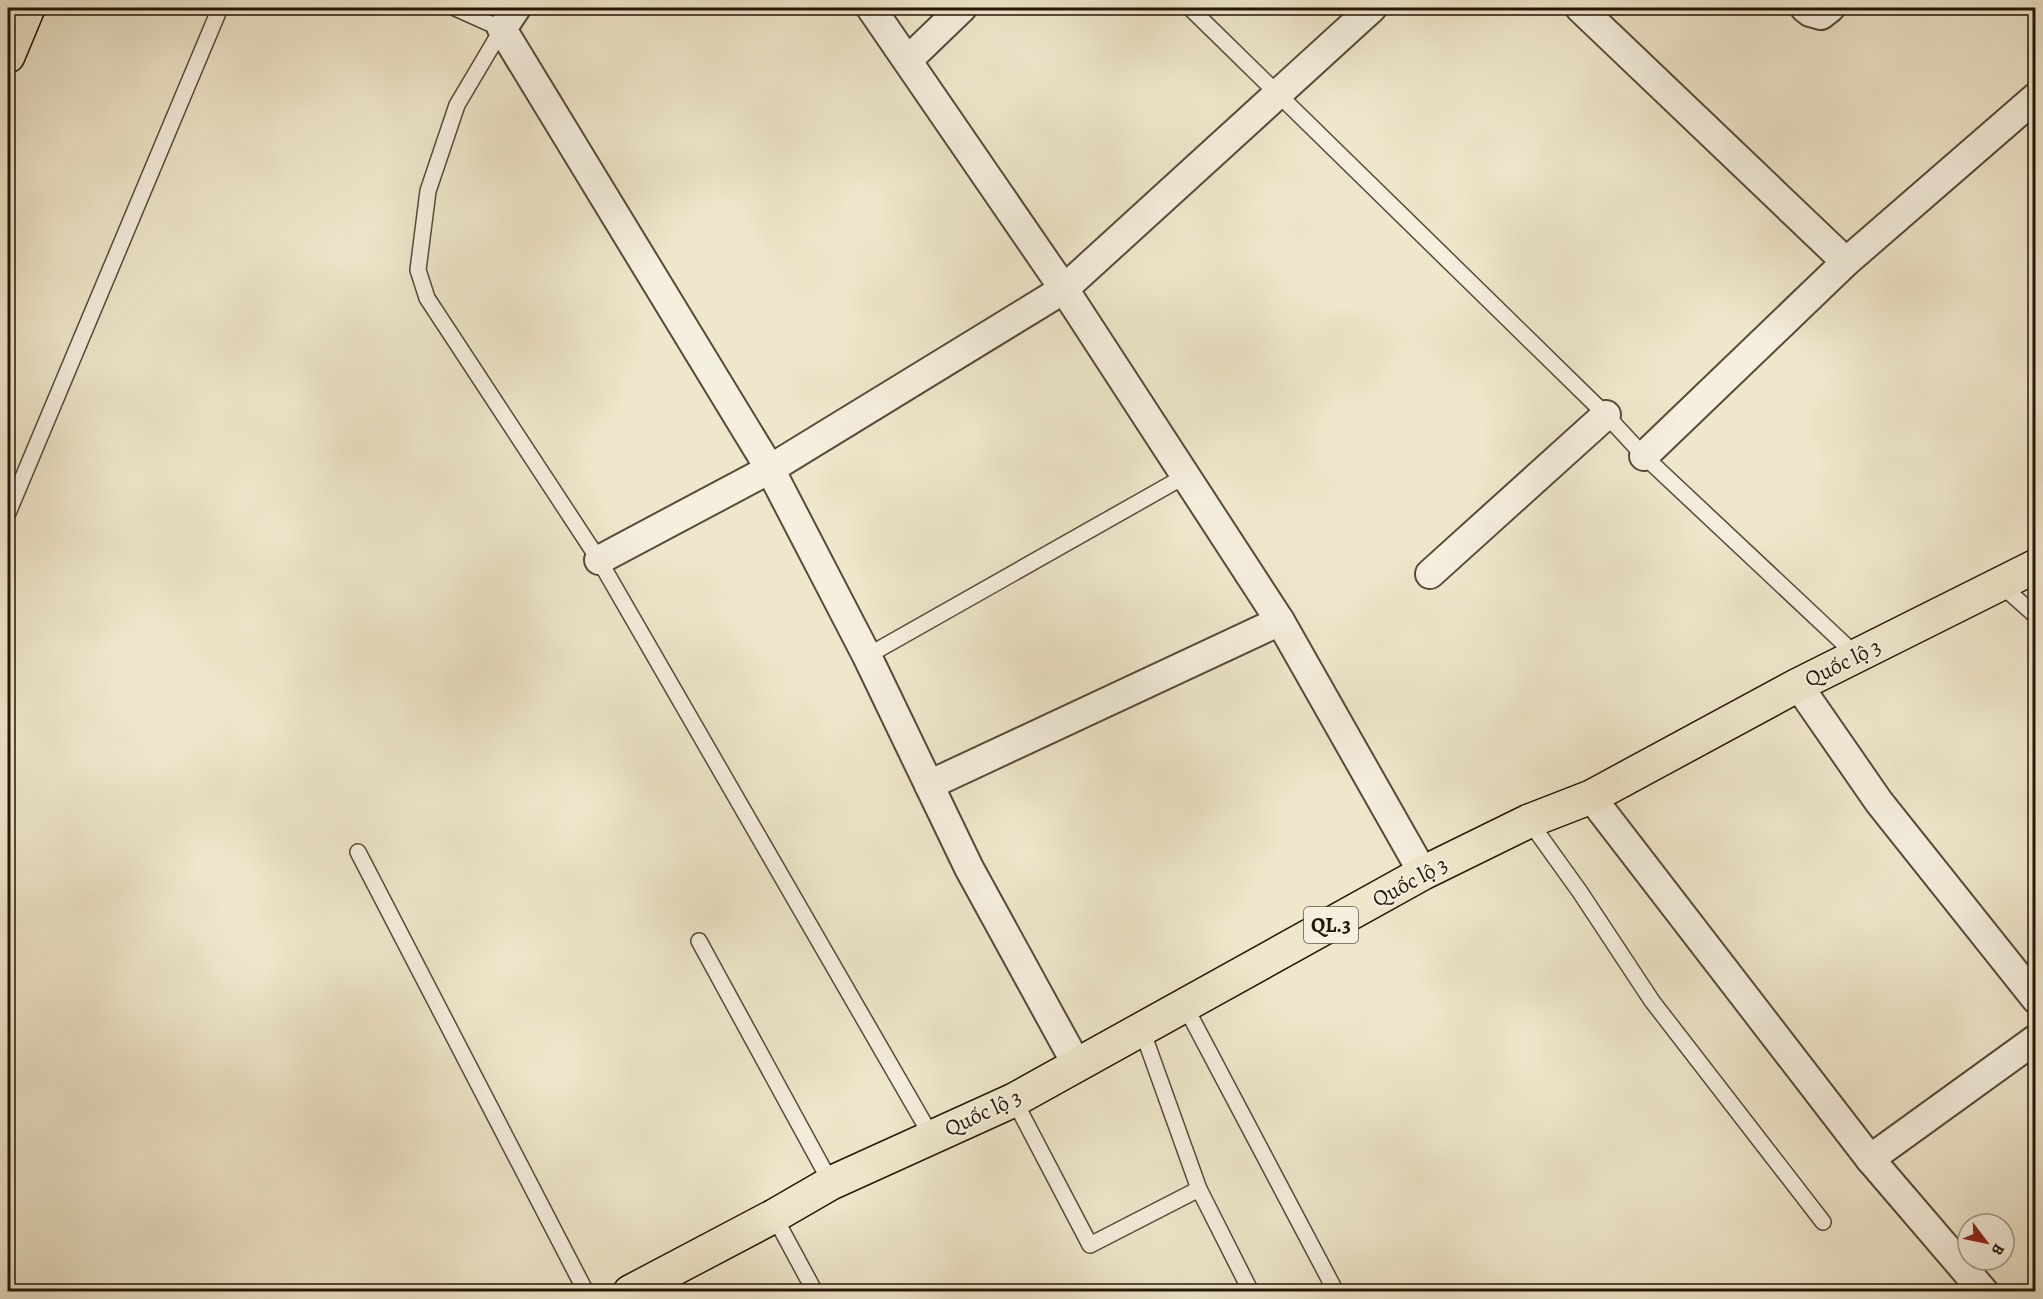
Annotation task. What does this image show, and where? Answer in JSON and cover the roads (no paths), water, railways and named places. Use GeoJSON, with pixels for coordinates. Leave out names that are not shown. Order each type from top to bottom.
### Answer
{"type":"FeatureCollection","features":[{"type":"Feature","properties":{"kind":"main road"},"geometry":{"type":"LineString","coordinates":[[8,56],[28,8]]}},
{"type":"Feature","properties":{"kind":"main road","name":"Quốc lộ 3"},"geometry":{"type":"LineString","coordinates":[[630,1292],[774,1216],[831,1183],[1014,1100],[1423,873],[1529,821],[1590,797],[1798,685],[2036,566]]}},
{"type":"Feature","properties":{"kind":"street"},"geometry":{"type":"LineString","coordinates":[[872,8],[1064,289],[1280,621],[1423,873]]}},
{"type":"Feature","properties":{"kind":"street"},"geometry":{"type":"LineString","coordinates":[[908,60],[962,8]]}},
{"type":"Feature","properties":{"kind":"street"},"geometry":{"type":"LineString","coordinates":[[599,560],[770,469],[1064,289],[1276,93],[1372,8]]}},
{"type":"Feature","properties":{"kind":"street"},"geometry":{"type":"LineString","coordinates":[[1580,8],[1846,261]]}},
{"type":"Feature","properties":{"kind":"street"},"geometry":{"type":"LineString","coordinates":[[1805,8],[1821,15],[1830,8]]}},
{"type":"Feature","properties":{"kind":"street"},"geometry":{"type":"LineString","coordinates":[[509,18],[770,469],[867,656],[969,868],[1077,1065]]}},
{"type":"Feature","properties":{"kind":"street"},"geometry":{"type":"LineString","coordinates":[[1644,456],[1846,261],[2036,97]]}},
{"type":"Feature","properties":{"kind":"street"},"geometry":{"type":"LineString","coordinates":[[1430,574],[1606,415]]}},
{"type":"Feature","properties":{"kind":"street"},"geometry":{"type":"LineString","coordinates":[[929,785],[1280,621]]}},
{"type":"Feature","properties":{"kind":"street"},"geometry":{"type":"LineString","coordinates":[[1798,685],[1879,802],[2036,999]]}},
{"type":"Feature","properties":{"kind":"street"},"geometry":{"type":"LineString","coordinates":[[1590,797],[1870,1159],[1984,1292]]}},
{"type":"Feature","properties":{"kind":"street"},"geometry":{"type":"LineString","coordinates":[[1870,1159],[2036,1039]]}},
{"type":"Feature","properties":{"kind":"lane"},"geometry":{"type":"LineString","coordinates":[[8,513],[220,8]]}},
{"type":"Feature","properties":{"kind":"lane"},"geometry":{"type":"LineString","coordinates":[[455,8],[509,18],[457,105],[437,159],[428,191],[418,270],[427,298],[599,560],[932,1137]]}},
{"type":"Feature","properties":{"kind":"lane"},"geometry":{"type":"LineString","coordinates":[[1190,8],[1606,415],[1644,456],[1857,656]]}},
{"type":"Feature","properties":{"kind":"lane"},"geometry":{"type":"LineString","coordinates":[[867,656],[1185,476]]}},
{"type":"Feature","properties":{"kind":"lane"},"geometry":{"type":"LineString","coordinates":[[2001,585],[2036,616]]}},
{"type":"Feature","properties":{"kind":"lane"},"geometry":{"type":"LineString","coordinates":[[1529,821],[1580,892],[1652,1001],[1823,1222]]}},
{"type":"Feature","properties":{"kind":"lane"},"geometry":{"type":"LineString","coordinates":[[358,852],[586,1292]]}},
{"type":"Feature","properties":{"kind":"lane"},"geometry":{"type":"LineString","coordinates":[[699,941],[831,1183]]}},
{"type":"Feature","properties":{"kind":"lane"},"geometry":{"type":"LineString","coordinates":[[1185,1006],[1336,1292]]}},
{"type":"Feature","properties":{"kind":"lane"},"geometry":{"type":"LineString","coordinates":[[1142,1030],[1199,1189],[1251,1292]]}},
{"type":"Feature","properties":{"kind":"lane"},"geometry":{"type":"LineString","coordinates":[[1014,1100],[1090,1245],[1199,1189]]}},
{"type":"Feature","properties":{"kind":"lane"},"geometry":{"type":"LineString","coordinates":[[774,1216],[815,1292]]}}]}
